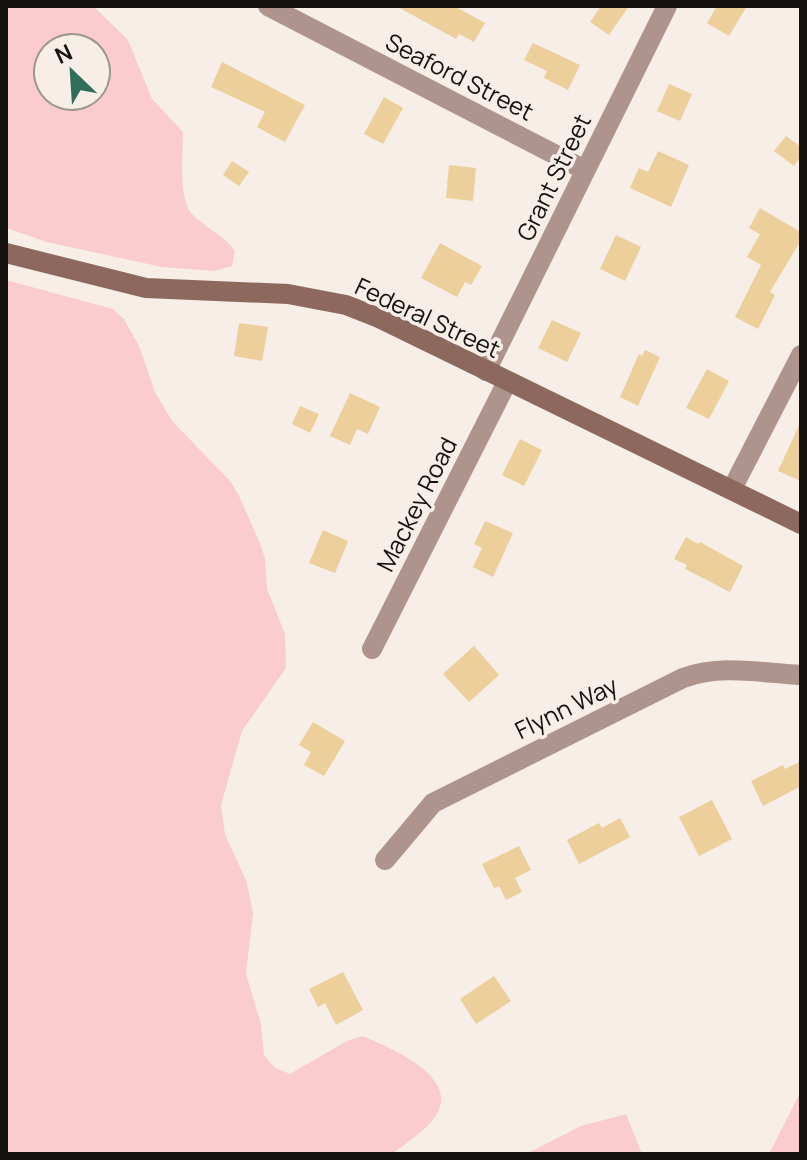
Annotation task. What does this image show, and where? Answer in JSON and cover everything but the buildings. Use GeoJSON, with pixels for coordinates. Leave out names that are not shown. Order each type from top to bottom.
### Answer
{"type":"FeatureCollection","features":[{"type":"Feature","properties":{"kind":"street","name":"Seaford Street"},"geometry":{"type":"LineString","coordinates":[[268,6],[585,170]]}},
{"type":"Feature","properties":{"kind":"street","name":"Grant Street"},"geometry":{"type":"LineString","coordinates":[[486,371],[667,6]]}},
{"type":"Feature","properties":{"kind":"street","name":"Federal Street"},"geometry":{"type":"LineString","coordinates":[[6,253],[146,288],[288,294],[346,305],[379,318],[801,524]]}},
{"type":"Feature","properties":{"kind":"street"},"geometry":{"type":"LineString","coordinates":[[732,489],[801,355]]}},
{"type":"Feature","properties":{"kind":"street","name":"Mackey Road"},"geometry":{"type":"LineString","coordinates":[[372,649],[507,382]]}},
{"type":"Feature","properties":{"kind":"street","name":"Flynn Way"},"geometry":{"type":"LineString","coordinates":[[385,860],[433,803],[683,678],[727,669],[801,675]]}},
{"type":"Feature","properties":{"kind":"shaded area"},"geometry":{"type":"Polygon","coordinates":[[[6,6],[93,6],[128,40],[152,99],[183,132],[182,175],[185,198],[192,214],[235,251],[232,266],[215,271],[162,267],[47,242],[6,228],[6,6]]]}},
{"type":"Feature","properties":{"kind":"shaded area"},"geometry":{"type":"Polygon","coordinates":[[[6,280],[113,309],[124,319],[139,346],[155,392],[172,421],[231,482],[259,541],[265,558],[267,589],[285,634],[286,668],[242,731],[221,805],[225,835],[246,880],[253,912],[246,974],[261,1024],[264,1055],[275,1068],[290,1074],[347,1041],[363,1036],[402,1055],[429,1074],[438,1086],[441,1098],[438,1112],[423,1130],[392,1154],[6,1154],[6,280]]]}},
{"type":"Feature","properties":{"kind":"shaded area"},"geometry":{"type":"Polygon","coordinates":[[[801,1091],[801,1154],[769,1154],[801,1091]]]}},
{"type":"Feature","properties":{"kind":"shaded area"},"geometry":{"type":"Polygon","coordinates":[[[626,1114],[642,1154],[526,1154],[581,1126],[626,1114]]]}}]}
